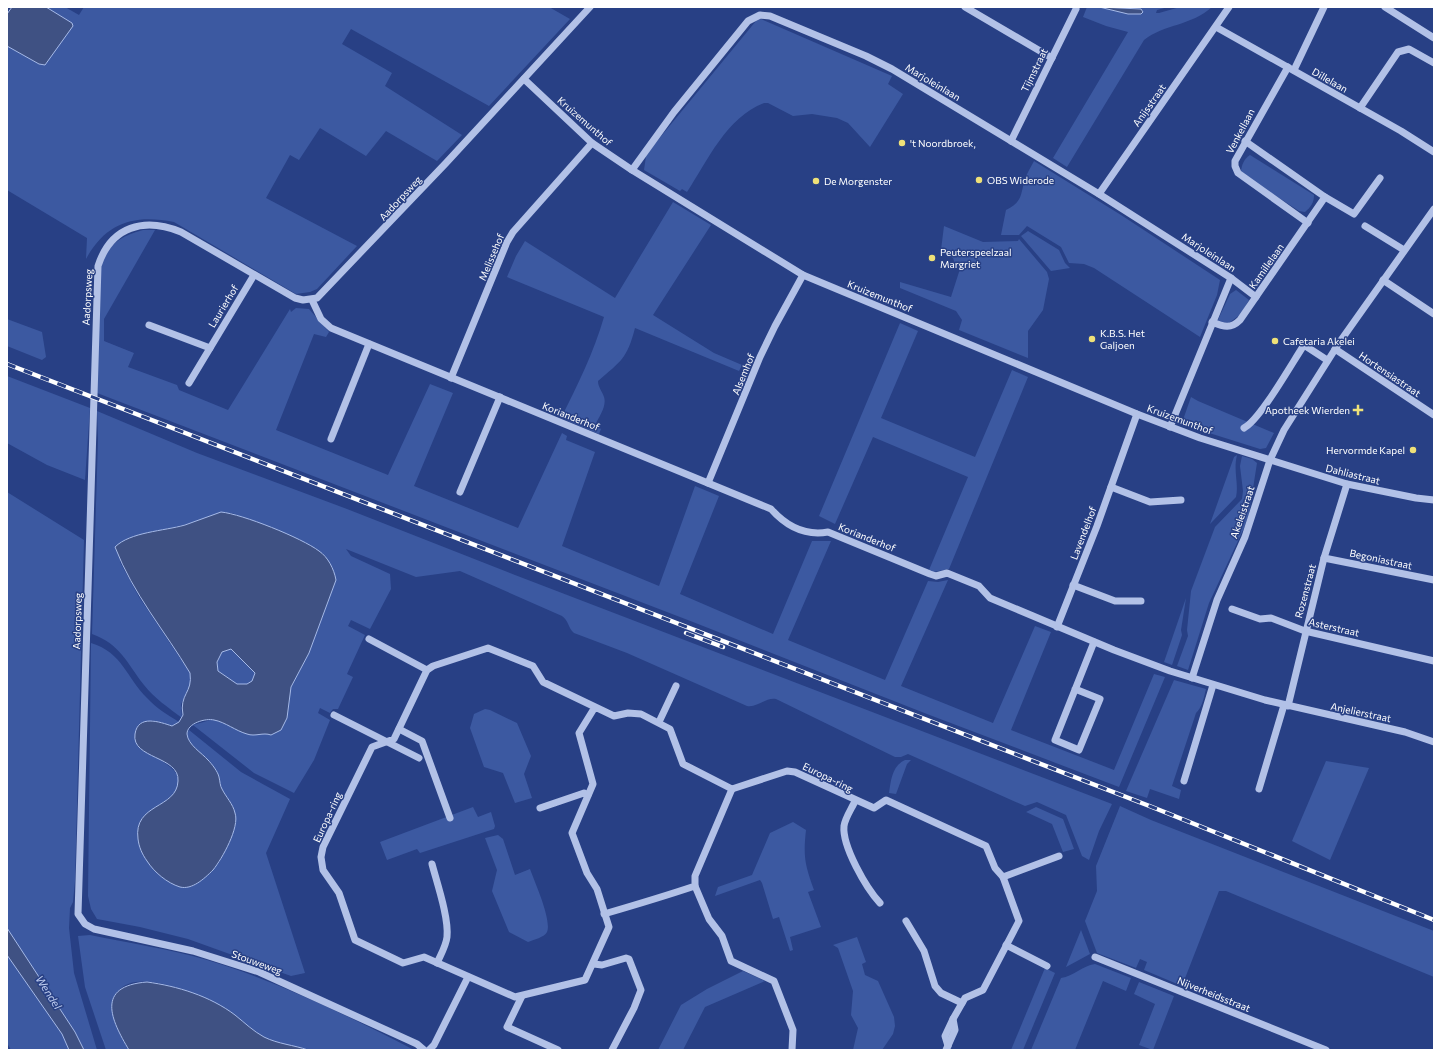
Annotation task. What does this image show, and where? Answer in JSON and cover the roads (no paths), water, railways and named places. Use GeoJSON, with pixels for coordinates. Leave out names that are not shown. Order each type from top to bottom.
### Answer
{"type":"FeatureCollection","features":[{"type":"Feature","properties":{"kind":"street","name":"Aadorpsweg"},"geometry":{"type":"LineString","coordinates":[[78,914],[98,266],[104,250],[116,237],[133,227],[152,224],[170,228],[181,232],[299,300],[312,300],[324,292],[590,7]]}},
{"type":"Feature","properties":{"kind":"street"},"geometry":{"type":"LineString","coordinates":[[965,7],[1052,58]]}},
{"type":"Feature","properties":{"kind":"street","name":"Anijsstraat"},"geometry":{"type":"LineString","coordinates":[[1099,194],[1216,27],[1228,7]]}},
{"type":"Feature","properties":{"kind":"street","name":"Venkellaan"},"geometry":{"type":"LineString","coordinates":[[1308,223],[1238,172],[1235,166],[1235,161],[1245,141],[1291,69],[1324,7]]}},
{"type":"Feature","properties":{"kind":"street"},"geometry":{"type":"LineString","coordinates":[[1385,7],[1434,38]]}},
{"type":"Feature","properties":{"kind":"street","name":"Tijmstraat"},"geometry":{"type":"LineString","coordinates":[[1011,141],[1076,9]]}},
{"type":"Feature","properties":{"kind":"street","name":"Marjoleinlaan"},"geometry":{"type":"LineString","coordinates":[[632,170],[655,137],[748,21],[760,15],[770,16],[880,63],[1099,194],[1231,278],[1256,296]]}},
{"type":"Feature","properties":{"kind":"street","name":"Dillelaan"},"geometry":{"type":"LineString","coordinates":[[1216,27],[1434,151]]}},
{"type":"Feature","properties":{"kind":"street"},"geometry":{"type":"LineString","coordinates":[[1360,108],[1398,52],[1409,49],[1434,63]]}},
{"type":"Feature","properties":{"kind":"street","name":"Kruizemunthof"},"geometry":{"type":"LineString","coordinates":[[524,79],[592,143],[632,170],[803,275],[1137,414],[1170,427],[1270,460]]}},
{"type":"Feature","properties":{"kind":"street"},"geometry":{"type":"LineString","coordinates":[[1245,141],[1325,197],[1354,214],[1380,178]]}},
{"type":"Feature","properties":{"kind":"street","name":"Melissehof"},"geometry":{"type":"LineString","coordinates":[[451,378],[507,242],[513,232],[592,143]]}},
{"type":"Feature","properties":{"kind":"street","name":"Kamillelaan"},"geometry":{"type":"LineString","coordinates":[[1212,322],[1227,327],[1235,325],[1325,197]]}},
{"type":"Feature","properties":{"kind":"street","name":"Akeleistraat"},"geometry":{"type":"LineString","coordinates":[[1192,678],[1216,600],[1247,531],[1270,460],[1284,430],[1327,360],[1404,250],[1434,211]]}},
{"type":"Feature","properties":{"kind":"street"},"geometry":{"type":"LineString","coordinates":[[1365,226],[1404,250]]}},
{"type":"Feature","properties":{"kind":"street","name":"Laurierhof"},"geometry":{"type":"LineString","coordinates":[[189,383],[254,275]]}},
{"type":"Feature","properties":{"kind":"street","name":"Alsemhof"},"geometry":{"type":"LineString","coordinates":[[708,483],[760,357],[803,275]]}},
{"type":"Feature","properties":{"kind":"street"},"geometry":{"type":"LineString","coordinates":[[1170,427],[1231,278]]}},
{"type":"Feature","properties":{"kind":"street"},"geometry":{"type":"LineString","coordinates":[[1383,280],[1434,314]]}},
{"type":"Feature","properties":{"kind":"street","name":"Korianderhof"},"geometry":{"type":"LineString","coordinates":[[312,300],[321,319],[326,324],[369,344],[771,509],[783,523],[812,534],[828,532],[936,576],[947,573],[979,586],[990,598],[1056,627],[1173,672]]}},
{"type":"Feature","properties":{"kind":"street"},"geometry":{"type":"LineString","coordinates":[[149,325],[210,348]]}},
{"type":"Feature","properties":{"kind":"street"},"geometry":{"type":"LineString","coordinates":[[331,439],[369,344]]}},
{"type":"Feature","properties":{"kind":"street"},"geometry":{"type":"LineString","coordinates":[[1244,428],[1250,425],[1258,414],[1304,344],[1327,360]]}},
{"type":"Feature","properties":{"kind":"street","name":"Hortensiastraat"},"geometry":{"type":"LineString","coordinates":[[1335,349],[1434,415]]}},
{"type":"Feature","properties":{"kind":"street"},"geometry":{"type":"LineString","coordinates":[[460,492],[500,397]]}},
{"type":"Feature","properties":{"kind":"street","name":"Lavendelhof"},"geometry":{"type":"LineString","coordinates":[[1056,627],[1111,487],[1137,414]]}},
{"type":"Feature","properties":{"kind":"street","name":"Dahliastraat"},"geometry":{"type":"LineString","coordinates":[[1270,460],[1347,484],[1416,498],[1434,500]]}},
{"type":"Feature","properties":{"kind":"street","name":"Rozenstraat"},"geometry":{"type":"LineString","coordinates":[[1286,705],[1324,558],[1347,484]]}},
{"type":"Feature","properties":{"kind":"street"},"geometry":{"type":"LineString","coordinates":[[1111,487],[1150,502],[1181,500]]}},
{"type":"Feature","properties":{"kind":"street","name":"Begoniastraat"},"geometry":{"type":"LineString","coordinates":[[1324,558],[1434,580]]}},
{"type":"Feature","properties":{"kind":"street"},"geometry":{"type":"LineString","coordinates":[[1073,585],[1115,601],[1141,601]]}},
{"type":"Feature","properties":{"kind":"street","name":"Asterstraat"},"geometry":{"type":"LineString","coordinates":[[1232,609],[1260,620],[1271,618],[1304,631],[1434,661]]}},
{"type":"Feature","properties":{"kind":"street"},"geometry":{"type":"LineString","coordinates":[[369,639],[427,670],[433,666],[488,648],[533,666],[543,682],[614,716],[628,713],[641,714],[659,722],[670,729],[683,764],[732,789],[695,876],[695,886],[709,919],[722,936],[731,960],[774,981],[792,1030],[792,1050]]}},
{"type":"Feature","properties":{"kind":"street"},"geometry":{"type":"LineString","coordinates":[[1075,689],[1100,700],[1079,750],[1055,740],[1075,689],[1094,642]]}},
{"type":"Feature","properties":{"kind":"street","name":"Europa-ring"},"geometry":{"type":"LineString","coordinates":[[427,670],[394,739],[372,746],[323,847],[321,857],[323,870],[339,892],[355,940],[403,963],[424,957],[515,997],[522,996]]}},
{"type":"Feature","properties":{"kind":"street","name":"Anjelierstraat"},"geometry":{"type":"LineString","coordinates":[[1173,672],[1213,685],[1286,705],[1405,732],[1434,742]]}},
{"type":"Feature","properties":{"kind":"street"},"geometry":{"type":"LineString","coordinates":[[1184,781],[1213,685]]}},
{"type":"Feature","properties":{"kind":"street"},"geometry":{"type":"LineString","coordinates":[[659,722],[676,686]]}},
{"type":"Feature","properties":{"kind":"street"},"geometry":{"type":"LineString","coordinates":[[1259,789],[1286,705]]}},
{"type":"Feature","properties":{"kind":"street"},"geometry":{"type":"LineString","coordinates":[[558,1050],[507,1027],[522,996],[585,980],[594,964],[609,927],[597,889],[587,873],[572,833],[593,784],[579,733],[595,706]]}},
{"type":"Feature","properties":{"kind":"street"},"geometry":{"type":"LineString","coordinates":[[334,716],[419,758]]}},
{"type":"Feature","properties":{"kind":"street"},"geometry":{"type":"LineString","coordinates":[[399,729],[422,741],[450,818]]}},
{"type":"Feature","properties":{"kind":"street","name":"Europa-ring"},"geometry":{"type":"LineString","coordinates":[[732,789],[787,771],[795,772],[855,801],[874,808],[886,800],[986,846],[995,868],[1003,877],[1019,920],[983,990],[965,998],[962,1003],[953,1019],[956,1030],[947,1048]]}},
{"type":"Feature","properties":{"kind":"street"},"geometry":{"type":"LineString","coordinates":[[540,808],[584,794],[588,795]]}},
{"type":"Feature","properties":{"kind":"street","name":"Europa-ring"},"geometry":{"type":"LineString","coordinates":[[855,801],[844,825],[844,841],[871,894],[880,903]]}},
{"type":"Feature","properties":{"kind":"street"},"geometry":{"type":"LineString","coordinates":[[1003,877],[1059,856]]}},
{"type":"Feature","properties":{"kind":"street"},"geometry":{"type":"LineString","coordinates":[[432,864],[447,932],[446,944],[437,963]]}},
{"type":"Feature","properties":{"kind":"street"},"geometry":{"type":"LineString","coordinates":[[604,914],[695,886]]}},
{"type":"Feature","properties":{"kind":"street","name":"Stouweweg"},"geometry":{"type":"LineString","coordinates":[[78,914],[85,924],[94,929],[193,951],[259,972],[410,1041],[424,1050]]}},
{"type":"Feature","properties":{"kind":"street"},"geometry":{"type":"LineString","coordinates":[[906,921],[924,951],[935,986],[941,993],[962,1003]]}},
{"type":"Feature","properties":{"kind":"street"},"geometry":{"type":"LineString","coordinates":[[1006,945],[1047,966]]}},
{"type":"Feature","properties":{"kind":"street","name":"Nijverheidsstraat"},"geometry":{"type":"LineString","coordinates":[[1095,957],[1314,1048],[1326,1050]]}},
{"type":"Feature","properties":{"kind":"street"},"geometry":{"type":"LineString","coordinates":[[594,964],[602,965],[626,958],[629,959],[641,990],[634,1008],[612,1050]]}},
{"type":"Feature","properties":{"kind":"street"},"geometry":{"type":"LineString","coordinates":[[429,1050],[434,1045],[468,977]]}},
{"type":"Feature","properties":{"kind":"railway"},"geometry":{"type":"LineString","coordinates":[[7,364],[1152,807],[1434,920]]}},
{"type":"Feature","properties":{"kind":"railway"},"geometry":{"type":"LineString","coordinates":[[686,633],[723,647]]}},
{"type":"Feature","properties":{"kind":"place","name":"'t Noordbroek,"},"geometry":{"type":"Point","coordinates":[902,143]}},
{"type":"Feature","properties":{"kind":"place","name":"OBS Widerode"},"geometry":{"type":"Point","coordinates":[979,180]}},
{"type":"Feature","properties":{"kind":"place","name":"De Morgenster"},"geometry":{"type":"Point","coordinates":[816,181]}},
{"type":"Feature","properties":{"kind":"place","name":"Peuterspeelzaal Margriet"},"geometry":{"type":"Point","coordinates":[932,258]}},
{"type":"Feature","properties":{"kind":"place","name":"K.B.S. Het Galjoen"},"geometry":{"type":"Point","coordinates":[1092,339]}},
{"type":"Feature","properties":{"kind":"place","name":"Cafetaria Akelei"},"geometry":{"type":"Point","coordinates":[1275,341]}},
{"type":"Feature","properties":{"kind":"place","name":"Apotheek Wierden"},"geometry":{"type":"Point","coordinates":[1358,410]}},
{"type":"Feature","properties":{"kind":"place","name":"Hervormde Kapel"},"geometry":{"type":"Point","coordinates":[1413,450]}},
{"type":"Feature","properties":{"kind":"water label","name":"Wendel"},"geometry":{"type":"Point","coordinates":[49,992]}}]}
